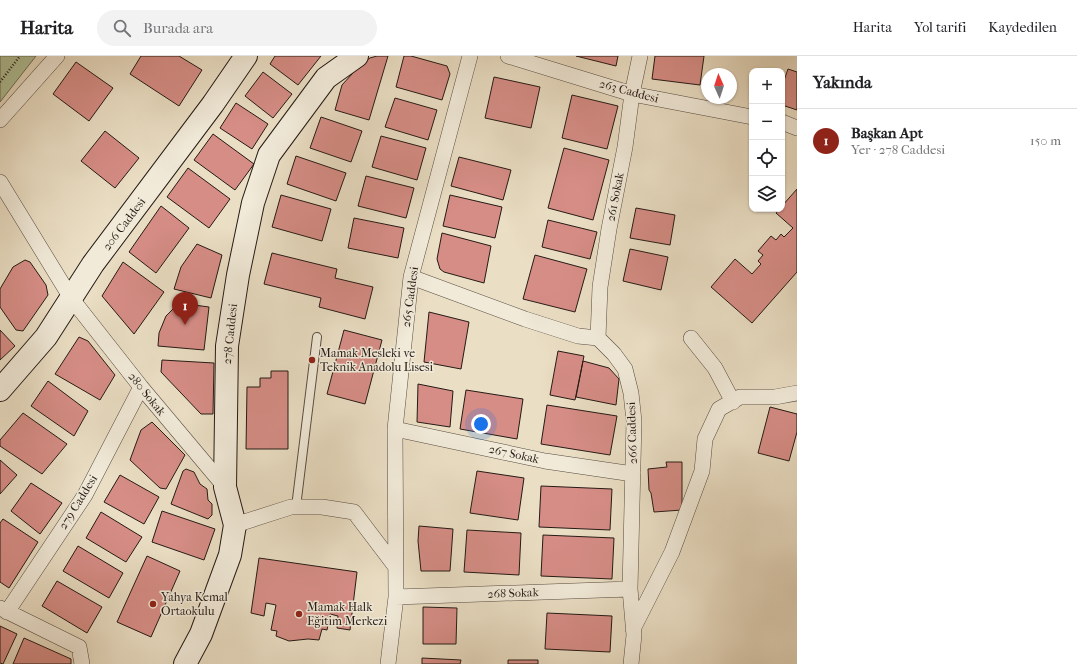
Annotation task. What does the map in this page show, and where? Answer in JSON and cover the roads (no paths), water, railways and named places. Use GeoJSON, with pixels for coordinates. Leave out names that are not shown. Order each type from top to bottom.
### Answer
{"type":"FeatureCollection","features":[{"type":"Feature","properties":{"kind":"street"},"geometry":{"type":"LineString","coordinates":[[0,120],[57,56]]}},
{"type":"Feature","properties":{"kind":"street","name":"206 Caddesi"},"geometry":{"type":"LineString","coordinates":[[0,390],[46,337],[93,264],[213,104],[246,56]]}},
{"type":"Feature","properties":{"kind":"street","name":"278 Caddesi"},"geometry":{"type":"LineString","coordinates":[[185,664],[201,634],[230,555],[235,525],[226,487],[227,346],[238,275],[253,203],[269,155],[326,78],[357,56]]}},
{"type":"Feature","properties":{"kind":"street","name":"265 Caddesi"},"geometry":{"type":"LineString","coordinates":[[388,664],[396,597],[395,429],[411,277],[470,56]]}},
{"type":"Feature","properties":{"kind":"street","name":"263 Caddesi"},"geometry":{"type":"LineString","coordinates":[[508,56],[632,94],[749,116]]}},
{"type":"Feature","properties":{"kind":"street","name":"261 Sokak"},"geometry":{"type":"LineString","coordinates":[[598,338],[600,287],[609,229],[625,147],[632,94],[640,56]]}},
{"type":"Feature","properties":{"kind":"street"},"geometry":{"type":"LineString","coordinates":[[785,123],[797,128]]}},
{"type":"Feature","properties":{"kind":"street","name":"280 Sokak"},"geometry":{"type":"LineString","coordinates":[[0,182],[71,298],[141,388],[226,487]]}},
{"type":"Feature","properties":{"kind":"street"},"geometry":{"type":"LineString","coordinates":[[411,277],[525,319],[578,336],[598,338]]}},
{"type":"Feature","properties":{"kind":"street","name":"266 Caddesi"},"geometry":{"type":"LineString","coordinates":[[598,338],[614,354],[625,369],[634,422],[630,589],[633,629],[631,664]]}},
{"type":"Feature","properties":{"kind":"street"},"geometry":{"type":"LineString","coordinates":[[691,338],[715,368],[733,402]]}},
{"type":"Feature","properties":{"kind":"street","name":"279 Caddesi"},"geometry":{"type":"LineString","coordinates":[[3,610],[85,495],[141,388]]}},
{"type":"Feature","properties":{"kind":"street"},"geometry":{"type":"LineString","coordinates":[[633,629],[672,552],[702,471],[705,439],[719,409],[740,398],[775,398],[797,393]]}},
{"type":"Feature","properties":{"kind":"street","name":"267 Sokak"},"geometry":{"type":"LineString","coordinates":[[395,429],[545,461],[633,474]]}},
{"type":"Feature","properties":{"kind":"street"},"geometry":{"type":"LineString","coordinates":[[235,525],[291,507],[322,507],[354,512],[395,566]]}},
{"type":"Feature","properties":{"kind":"street","name":"268 Sokak"},"geometry":{"type":"LineString","coordinates":[[396,597],[630,589]]}},
{"type":"Feature","properties":{"kind":"street"},"geometry":{"type":"LineString","coordinates":[[3,610],[79,647],[82,664]]}},
{"type":"Feature","properties":{"kind":"lane"},"geometry":{"type":"LineString","coordinates":[[296,507],[317,337]]}},
{"type":"Feature","properties":{"kind":"place","name":"Başkan Apt"},"geometry":{"type":"Point","coordinates":[185,325]}},
{"type":"Feature","properties":{"kind":"place","name":"Mamak Mesleki ve Teknik Anadolu Lisesi"},"geometry":{"type":"Point","coordinates":[312,360]}},
{"type":"Feature","properties":{"kind":"place","name":"Yahya Kemal Ortaokulu"},"geometry":{"type":"Point","coordinates":[153,604]}},
{"type":"Feature","properties":{"kind":"place","name":"Mamak Halk Eğitim Merkezi"},"geometry":{"type":"Point","coordinates":[299,614]}}]}
